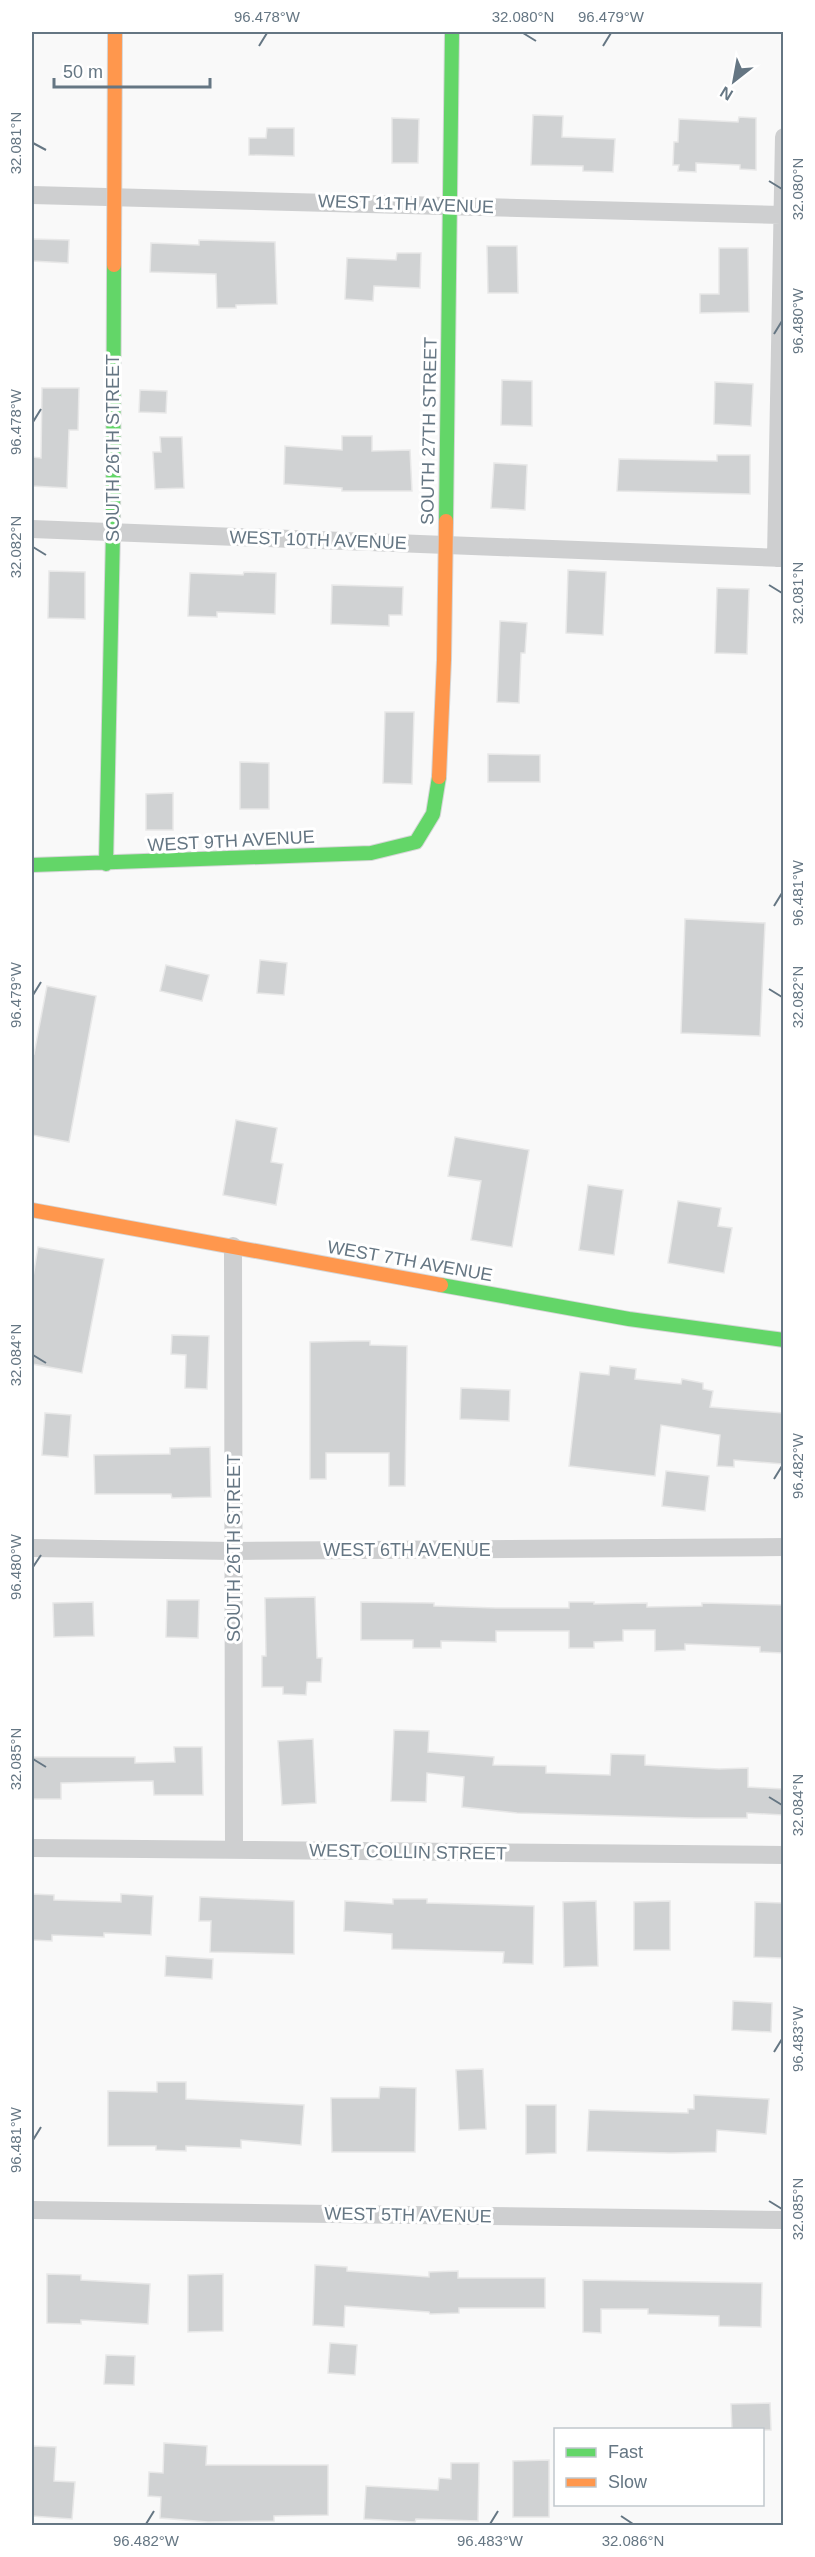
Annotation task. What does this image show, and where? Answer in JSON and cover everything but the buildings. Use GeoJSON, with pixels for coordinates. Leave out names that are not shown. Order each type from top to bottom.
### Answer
{"type":"FeatureCollection","features":[{"type":"Feature","properties":{"kind":"street","name":"SOUTH 26TH STREET"},"geometry":{"type":"LineString","coordinates":[[106,864],[113,532],[115,32]]}},
{"type":"Feature","properties":{"kind":"street","name":"SOUTH 27TH STREET"},"geometry":{"type":"LineString","coordinates":[[425,830],[433,813],[438,790],[444,660],[452,32]]}},
{"type":"Feature","properties":{"kind":"street"},"geometry":{"type":"LineString","coordinates":[[779,558],[783,137]]}},
{"type":"Feature","properties":{"kind":"street","name":"WEST 11TH AVENUE"},"geometry":{"type":"LineString","coordinates":[[32,195],[781,215]]}},
{"type":"Feature","properties":{"kind":"street","name":"WEST 10TH AVENUE"},"geometry":{"type":"LineString","coordinates":[[32,529],[779,558]]}},
{"type":"Feature","properties":{"kind":"street","name":"WEST 9TH AVENUE"},"geometry":{"type":"LineString","coordinates":[[32,865],[371,853],[416,842],[425,830]]}},
{"type":"Feature","properties":{"kind":"street","name":"WEST 7TH AVENUE"},"geometry":{"type":"LineString","coordinates":[[32,1210],[629,1319],[783,1340]]}},
{"type":"Feature","properties":{"kind":"street","name":"SOUTH 26TH STREET"},"geometry":{"type":"LineString","coordinates":[[233,1246],[234,1850]]}},
{"type":"Feature","properties":{"kind":"street","name":"WEST 6TH AVENUE"},"geometry":{"type":"LineString","coordinates":[[32,1548],[233,1551],[783,1547]]}},
{"type":"Feature","properties":{"kind":"street","name":"WEST COLLIN STREET"},"geometry":{"type":"LineString","coordinates":[[32,1848],[783,1855]]}},
{"type":"Feature","properties":{"kind":"street","name":"WEST 5TH AVENUE"},"geometry":{"type":"LineString","coordinates":[[32,2210],[783,2220]]}},
{"type":"Feature","properties":{"kind":"traffic: fast"},"geometry":{"type":"LineString","coordinates":[[446,521],[452,32]]}},
{"type":"Feature","properties":{"kind":"traffic: fast"},"geometry":{"type":"LineString","coordinates":[[106,864],[113,532],[114,265]]}},
{"type":"Feature","properties":{"kind":"traffic: fast"},"geometry":{"type":"LineString","coordinates":[[32,865],[371,853],[416,842],[433,814],[439,777]]}},
{"type":"Feature","properties":{"kind":"traffic: fast"},"geometry":{"type":"LineString","coordinates":[[441,1285],[629,1319],[784,1340]]}},
{"type":"Feature","properties":{"kind":"traffic: slow"},"geometry":{"type":"LineString","coordinates":[[114,265],[115,32]]}},
{"type":"Feature","properties":{"kind":"traffic: slow"},"geometry":{"type":"LineString","coordinates":[[439,777],[444,660],[446,521]]}},
{"type":"Feature","properties":{"kind":"traffic: slow"},"geometry":{"type":"LineString","coordinates":[[32,1210],[441,1285]]}}]}
